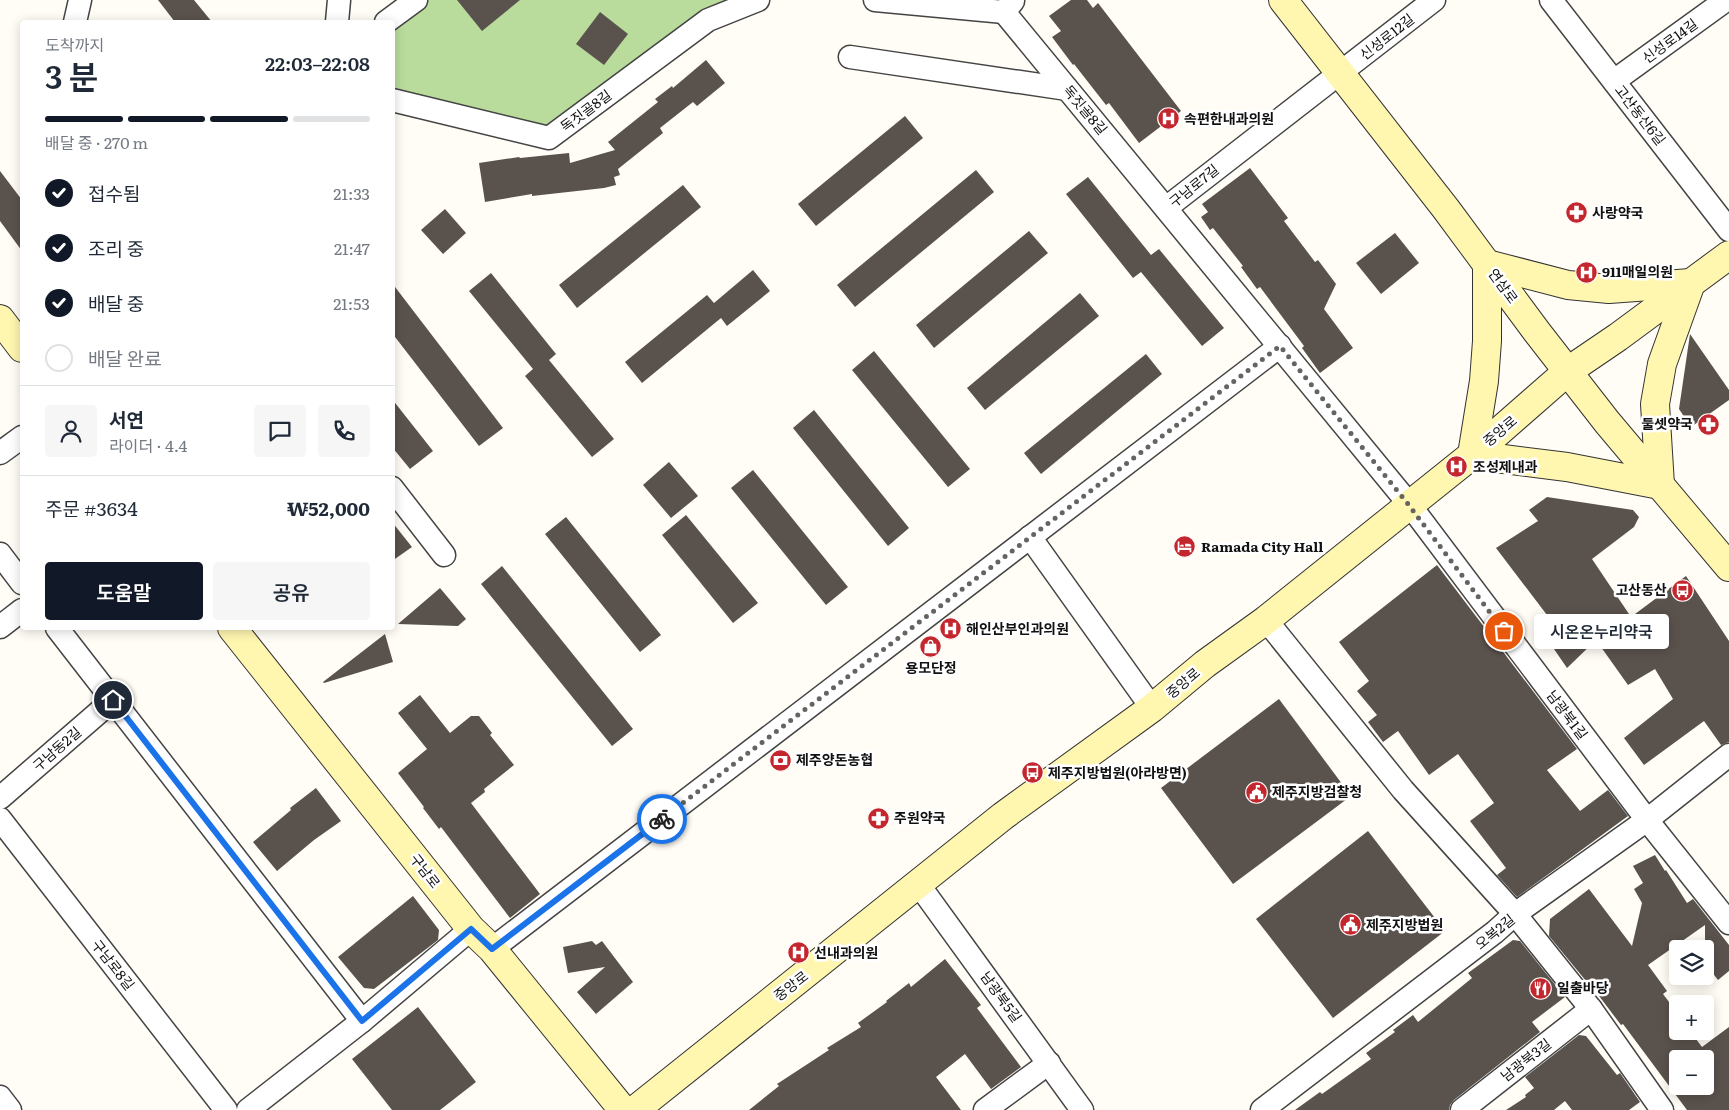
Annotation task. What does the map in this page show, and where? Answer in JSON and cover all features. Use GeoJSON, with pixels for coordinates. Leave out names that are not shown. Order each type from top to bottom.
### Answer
{"type":"FeatureCollection","features":[{"type":"Feature","properties":{"kind":"main road","name":"연삼로"},"geometry":{"type":"LineString","coordinates":[[1283,0],[1446,209],[1537,332],[1607,422],[1729,567]]}},
{"type":"Feature","properties":{"kind":"main road","name":"중앙로"},"geometry":{"type":"LineString","coordinates":[[635,1110],[1003,816],[1152,708],[1205,664],[1266,620],[1472,454],[1568,371],[1618,337],[1729,255]]}},
{"type":"Feature","properties":{"kind":"main road"},"geometry":{"type":"LineString","coordinates":[[1487,264],[1568,285],[1609,289],[1691,283],[1662,364],[1655,404],[1660,485],[1567,467],[1472,454],[1484,381],[1487,341],[1487,264]]}},
{"type":"Feature","properties":{"kind":"main road"},"geometry":{"type":"LineString","coordinates":[[0,319],[20,345]]}},
{"type":"Feature","properties":{"kind":"main road","name":"구남로"},"geometry":{"type":"LineString","coordinates":[[234,630],[471,929],[492,949],[623,1110]]}},
{"type":"Feature","properties":{"kind":"street"},"geometry":{"type":"LineString","coordinates":[[75,20],[80,0]]}},
{"type":"Feature","properties":{"kind":"street"},"geometry":{"type":"LineString","coordinates":[[337,20],[339,0]]}},
{"type":"Feature","properties":{"kind":"street"},"geometry":{"type":"LineString","coordinates":[[389,20],[416,0]]}},
{"type":"Feature","properties":{"kind":"street","name":"독짓골8길"},"geometry":{"type":"LineString","coordinates":[[395,101],[549,138],[708,20],[758,0]]}},
{"type":"Feature","properties":{"kind":"street","name":"독짓골8길"},"geometry":{"type":"LineString","coordinates":[[875,0],[1009,6],[1067,88],[1166,208]]}},
{"type":"Feature","properties":{"kind":"street","name":"신성로12길"},"geometry":{"type":"LineString","coordinates":[[1339,73],[1434,0]]}},
{"type":"Feature","properties":{"kind":"street","name":"고산동산6길"},"geometry":{"type":"LineString","coordinates":[[1551,0],[1729,230]]}},
{"type":"Feature","properties":{"kind":"street","name":"신성로14길"},"geometry":{"type":"LineString","coordinates":[[1614,81],[1726,0]]}},
{"type":"Feature","properties":{"kind":"street"},"geometry":{"type":"LineString","coordinates":[[850,57],[1067,88]]}},
{"type":"Feature","properties":{"kind":"street","name":"구남로7길"},"geometry":{"type":"LineString","coordinates":[[1339,73],[1166,208],[1408,504]]}},
{"type":"Feature","properties":{"kind":"street"},"geometry":{"type":"LineString","coordinates":[[492,949],[1280,346]]}},
{"type":"Feature","properties":{"kind":"street"},"geometry":{"type":"LineString","coordinates":[[0,453],[20,438]]}},
{"type":"Feature","properties":{"kind":"street"},"geometry":{"type":"LineString","coordinates":[[395,492],[444,555]]}},
{"type":"Feature","properties":{"kind":"street","name":"남광북1길"},"geometry":{"type":"LineString","coordinates":[[1408,504],[1647,820],[1729,923]]}},
{"type":"Feature","properties":{"kind":"street"},"geometry":{"type":"LineString","coordinates":[[1030,537],[1152,708]]}},
{"type":"Feature","properties":{"kind":"street"},"geometry":{"type":"LineString","coordinates":[[0,554],[20,580]]}},
{"type":"Feature","properties":{"kind":"street"},"geometry":{"type":"LineString","coordinates":[[0,627],[20,612]]}},
{"type":"Feature","properties":{"kind":"street"},"geometry":{"type":"LineString","coordinates":[[1266,620],[1402,790],[1516,914],[1591,1009],[1656,1108]]}},
{"type":"Feature","properties":{"kind":"street"},"geometry":{"type":"LineString","coordinates":[[59,630],[362,1021]]}},
{"type":"Feature","properties":{"kind":"street","name":"구남동2길"},"geometry":{"type":"LineString","coordinates":[[0,798],[113,700]]}},
{"type":"Feature","properties":{"kind":"street","name":"오복2길"},"geometry":{"type":"LineString","coordinates":[[1262,1110],[1516,914],[1647,820],[1729,755]]}},
{"type":"Feature","properties":{"kind":"street","name":"구남로8길"},"geometry":{"type":"LineString","coordinates":[[0,819],[226,1110]]}},
{"type":"Feature","properties":{"kind":"street","name":"남광북5길"},"geometry":{"type":"LineString","coordinates":[[919,885],[1082,1110]]}},
{"type":"Feature","properties":{"kind":"street"},"geometry":{"type":"LineString","coordinates":[[248,1110],[362,1021],[471,929]]}},
{"type":"Feature","properties":{"kind":"street","name":"남광북3길"},"geometry":{"type":"LineString","coordinates":[[1462,1110],[1591,1009]]}},
{"type":"Feature","properties":{"kind":"street"},"geometry":{"type":"LineString","coordinates":[[984,1110],[1049,1063]]}},
{"type":"Feature","properties":{"kind":"street"},"geometry":{"type":"LineString","coordinates":[[0,1097],[10,1110]]}},
{"type":"Feature","properties":{"kind":"green space"},"geometry":{"type":"Polygon","coordinates":[[[416,0],[758,0],[549,138],[395,100],[394,20],[416,0]]]}},
{"type":"Feature","properties":{"kind":"building"},"geometry":{"type":"Polygon","coordinates":[[[158,0],[194,0],[210,20],[173,20],[158,0]]]}},
{"type":"Feature","properties":{"kind":"building"},"geometry":{"type":"Polygon","coordinates":[[[457,0],[520,0],[482,31],[457,0]]]}},
{"type":"Feature","properties":{"kind":"building"},"geometry":{"type":"Polygon","coordinates":[[[1071,0],[1087,0],[1093,8],[1098,3],[1181,111],[1139,143],[1109,103],[1106,105],[1052,37],[1061,31],[1049,16],[1071,0]]]}},
{"type":"Feature","properties":{"kind":"building"},"geometry":{"type":"Polygon","coordinates":[[[600,12],[628,34],[604,65],[576,44],[600,12]]]}},
{"type":"Feature","properties":{"kind":"building"},"geometry":{"type":"Polygon","coordinates":[[[706,60],[725,83],[697,106],[693,102],[660,128],[663,133],[618,169],[620,175],[614,177],[616,185],[532,196],[532,194],[485,202],[479,163],[519,157],[569,153],[570,163],[615,150],[608,142],[658,102],[655,99],[672,86],[673,88],[706,60]]]}},
{"type":"Feature","properties":{"kind":"building"},"geometry":{"type":"Polygon","coordinates":[[[905,116],[923,138],[816,226],[798,204],[905,116]]]}},
{"type":"Feature","properties":{"kind":"building"},"geometry":{"type":"Polygon","coordinates":[[[1250,168],[1288,218],[1284,221],[1315,262],[1318,260],[1336,284],[1324,309],[1353,348],[1320,373],[1302,348],[1304,346],[1260,287],[1257,289],[1241,267],[1243,266],[1213,228],[1210,230],[1201,217],[1208,212],[1202,204],[1250,168]]]}},
{"type":"Feature","properties":{"kind":"building"},"geometry":{"type":"Polygon","coordinates":[[[976,170],[994,192],[855,307],[837,285],[976,170]]]}},
{"type":"Feature","properties":{"kind":"building"},"geometry":{"type":"Polygon","coordinates":[[[0,171],[20,197],[20,248],[0,221],[0,171]]]}},
{"type":"Feature","properties":{"kind":"building"},"geometry":{"type":"Polygon","coordinates":[[[1088,177],[1151,255],[1159,249],[1224,328],[1202,346],[1141,272],[1133,278],[1066,194],[1088,177]]]}},
{"type":"Feature","properties":{"kind":"building"},"geometry":{"type":"Polygon","coordinates":[[[683,185],[701,207],[577,308],[559,285],[683,185]]]}},
{"type":"Feature","properties":{"kind":"building"},"geometry":{"type":"Polygon","coordinates":[[[445,209],[466,233],[443,254],[421,230],[445,209]]]}},
{"type":"Feature","properties":{"kind":"building"},"geometry":{"type":"Polygon","coordinates":[[[1029,231],[1048,253],[934,348],[916,325],[1029,231]]]}},
{"type":"Feature","properties":{"kind":"building"},"geometry":{"type":"Polygon","coordinates":[[[1395,233],[1419,263],[1381,294],[1356,263],[1395,233]]]}},
{"type":"Feature","properties":{"kind":"building"},"geometry":{"type":"Polygon","coordinates":[[[753,270],[770,291],[727,326],[721,318],[642,383],[625,362],[707,295],[714,303],[753,270]]]}},
{"type":"Feature","properties":{"kind":"building"},"geometry":{"type":"Polygon","coordinates":[[[491,273],[556,354],[549,360],[614,439],[592,457],[525,376],[533,369],[469,291],[491,273]]]}},
{"type":"Feature","properties":{"kind":"building"},"geometry":{"type":"Polygon","coordinates":[[[395,287],[503,428],[479,446],[395,337],[395,287]]]}},
{"type":"Feature","properties":{"kind":"building"},"geometry":{"type":"Polygon","coordinates":[[[1080,293],[1099,316],[985,410],[967,388],[1080,293]]]}},
{"type":"Feature","properties":{"kind":"building"},"geometry":{"type":"Polygon","coordinates":[[[1690,334],[1729,390],[1729,400],[1691,427],[1679,409],[1690,334]]]}},
{"type":"Feature","properties":{"kind":"building"},"geometry":{"type":"Polygon","coordinates":[[[874,351],[970,469],[948,487],[852,370],[874,351]]]}},
{"type":"Feature","properties":{"kind":"building"},"geometry":{"type":"Polygon","coordinates":[[[1146,354],[1162,374],[1041,474],[1024,453],[1146,354]]]}},
{"type":"Feature","properties":{"kind":"building"},"geometry":{"type":"Polygon","coordinates":[[[395,403],[433,451],[410,469],[395,451],[395,403]]]}},
{"type":"Feature","properties":{"kind":"building"},"geometry":{"type":"Polygon","coordinates":[[[814,410],[909,528],[888,546],[793,428],[814,410]]]}},
{"type":"Feature","properties":{"kind":"building"},"geometry":{"type":"Polygon","coordinates":[[[669,462],[698,496],[671,518],[643,485],[669,462]]]}},
{"type":"Feature","properties":{"kind":"building"},"geometry":{"type":"Polygon","coordinates":[[[753,470],[848,587],[826,605],[731,488],[753,470]]]}},
{"type":"Feature","properties":{"kind":"building"},"geometry":{"type":"Polygon","coordinates":[[[1547,497],[1633,510],[1639,517],[1634,527],[1592,559],[1631,617],[1686,576],[1729,641],[1729,742],[1721,745],[1704,721],[1644,765],[1624,738],[1673,699],[1655,669],[1628,685],[1596,640],[1567,668],[1554,649],[1566,640],[1496,548],[1538,521],[1529,510],[1547,497]]]}},
{"type":"Feature","properties":{"kind":"building"},"geometry":{"type":"Polygon","coordinates":[[[686,515],[758,603],[733,623],[662,535],[686,515]]]}},
{"type":"Feature","properties":{"kind":"building"},"geometry":{"type":"Polygon","coordinates":[[[566,517],[661,635],[640,652],[545,534],[566,517]]]}},
{"type":"Feature","properties":{"kind":"building"},"geometry":{"type":"Polygon","coordinates":[[[395,526],[412,547],[395,559],[395,526]]]}},
{"type":"Feature","properties":{"kind":"building"},"geometry":{"type":"Polygon","coordinates":[[[1437,565],[1577,749],[1547,770],[1580,811],[1608,790],[1628,816],[1517,897],[1497,875],[1506,868],[1470,821],[1494,803],[1458,754],[1429,775],[1398,731],[1383,742],[1368,722],[1377,715],[1357,691],[1369,681],[1339,642],[1437,565]]]}},
{"type":"Feature","properties":{"kind":"building"},"geometry":{"type":"Polygon","coordinates":[[[502,566],[633,729],[612,746],[481,584],[502,566]]]}},
{"type":"Feature","properties":{"kind":"building"},"geometry":{"type":"Polygon","coordinates":[[[440,588],[466,619],[458,626],[398,624],[440,588]]]}},
{"type":"Feature","properties":{"kind":"building"},"geometry":{"type":"Polygon","coordinates":[[[385,634],[393,662],[323,682],[385,634]]]}},
{"type":"Feature","properties":{"kind":"building"},"geometry":{"type":"Polygon","coordinates":[[[420,695],[450,733],[471,716],[479,716],[492,733],[490,735],[514,765],[484,789],[485,792],[471,803],[540,894],[510,918],[441,827],[439,829],[398,773],[427,749],[398,713],[420,695]]]}},
{"type":"Feature","properties":{"kind":"building","name":"제주지방검찰청"},"geometry":{"type":"Polygon","coordinates":[[[1279,699],[1351,796],[1233,884],[1161,788],[1279,699]]]}},
{"type":"Feature","properties":{"kind":"building"},"geometry":{"type":"Polygon","coordinates":[[[316,788],[341,821],[314,840],[277,871],[253,842],[291,810],[290,808],[316,788]]]}},
{"type":"Feature","properties":{"kind":"building","name":"제주지방법원"},"geometry":{"type":"Polygon","coordinates":[[[1368,831],[1445,931],[1333,1018],[1256,919],[1368,831]]]}},
{"type":"Feature","properties":{"kind":"building"},"geometry":{"type":"Polygon","coordinates":[[[1655,855],[1687,903],[1693,899],[1729,945],[1729,971],[1718,980],[1714,975],[1714,940],[1705,940],[1705,925],[1684,940],[1669,940],[1669,950],[1648,965],[1667,991],[1663,994],[1669,1002],[1669,1040],[1697,1040],[1702,1047],[1714,1040],[1729,1027],[1729,1110],[1687,1110],[1676,1095],[1714,1095],[1714,1050],[1669,1050],[1669,1086],[1623,1024],[1621,1025],[1587,980],[1549,936],[1550,919],[1589,889],[1632,946],[1642,903],[1634,889],[1643,883],[1633,866],[1655,855]]]}},
{"type":"Feature","properties":{"kind":"building"},"geometry":{"type":"Polygon","coordinates":[[[413,896],[439,930],[438,940],[374,989],[364,988],[338,957],[413,896]]]}},
{"type":"Feature","properties":{"kind":"building"},"geometry":{"type":"Polygon","coordinates":[[[1513,940],[1520,941],[1565,997],[1532,1022],[1540,1032],[1454,1100],[1449,1110],[1295,1110],[1320,1092],[1322,1094],[1371,1059],[1366,1053],[1395,1032],[1393,1030],[1413,1015],[1418,1022],[1472,978],[1468,973],[1513,940]]]}},
{"type":"Feature","properties":{"kind":"building"},"geometry":{"type":"Polygon","coordinates":[[[592,941],[596,945],[602,941],[633,982],[596,1014],[577,992],[605,967],[568,973],[563,947],[592,941]]]}},
{"type":"Feature","properties":{"kind":"building"},"geometry":{"type":"Polygon","coordinates":[[[945,959],[981,1005],[977,1008],[1021,1067],[991,1089],[965,1054],[936,1077],[961,1110],[749,1110],[779,1086],[777,1084],[829,1050],[827,1048],[861,1027],[858,1023],[909,983],[911,987],[945,959]]]}},
{"type":"Feature","properties":{"kind":"building"},"geometry":{"type":"Polygon","coordinates":[[[418,1007],[476,1082],[440,1110],[392,1110],[352,1059],[418,1007]]]}},
{"type":"Feature","properties":{"kind":"building"},"geometry":{"type":"Polygon","coordinates":[[[1579,1035],[1586,1036],[1617,1075],[1620,1073],[1640,1102],[1629,1110],[1572,1110],[1565,1101],[1554,1110],[1506,1110],[1526,1097],[1525,1095],[1534,1088],[1525,1077],[1579,1035]]]}},
{"type":"Feature","properties":{"kind":"way so far"},"geometry":{"type":"LineString","coordinates":[[662,819],[1280,346],[1408,504],[1504,631]]}},
{"type":"Feature","properties":{"kind":"place","name":"속편한내과의원"},"geometry":{"type":"Point","coordinates":[1168,119]}},
{"type":"Feature","properties":{"kind":"place","name":"사랑약국"},"geometry":{"type":"Point","coordinates":[1576,213]}},
{"type":"Feature","properties":{"kind":"place","name":"911매일의원"},"geometry":{"type":"Point","coordinates":[1586,272]}},
{"type":"Feature","properties":{"kind":"place","name":"둘셋약국"},"geometry":{"type":"Point","coordinates":[1709,424]}},
{"type":"Feature","properties":{"kind":"place","name":"조성제내과"},"geometry":{"type":"Point","coordinates":[1457,467]}},
{"type":"Feature","properties":{"kind":"place","name":"Ramada City Hall"},"geometry":{"type":"Point","coordinates":[1185,547]}},
{"type":"Feature","properties":{"kind":"place","name":"고산동산"},"geometry":{"type":"Point","coordinates":[1683,590]}},
{"type":"Feature","properties":{"kind":"place","name":"해인산부인과의원"},"geometry":{"type":"Point","coordinates":[950,629]}},
{"type":"Feature","properties":{"kind":"place","name":"시온온누리약국"},"geometry":{"type":"Point","coordinates":[1504,631]}},
{"type":"Feature","properties":{"kind":"place","name":"용모단정"},"geometry":{"type":"Point","coordinates":[931,646]}},
{"type":"Feature","properties":{"kind":"place","name":"제주양돈농협"},"geometry":{"type":"Point","coordinates":[780,760]}},
{"type":"Feature","properties":{"kind":"place","name":"제주지방법원(아라방면)"},"geometry":{"type":"Point","coordinates":[1032,773]}},
{"type":"Feature","properties":{"kind":"place","name":"제주지방검찰청"},"geometry":{"type":"Point","coordinates":[1256,792]}},
{"type":"Feature","properties":{"kind":"place","name":"주원약국"},"geometry":{"type":"Point","coordinates":[878,818]}},
{"type":"Feature","properties":{"kind":"place","name":"제주지방법원"},"geometry":{"type":"Point","coordinates":[1350,925]}},
{"type":"Feature","properties":{"kind":"place","name":"선내과의원"},"geometry":{"type":"Point","coordinates":[798,953]}},
{"type":"Feature","properties":{"kind":"place","name":"일출바당"},"geometry":{"type":"Point","coordinates":[1541,988]}},
{"type":"Feature","properties":{"kind":"route"},"geometry":{"type":"LineString","coordinates":[[113,700],[362,1021],[471,929],[492,949],[662,819]]}}]}
